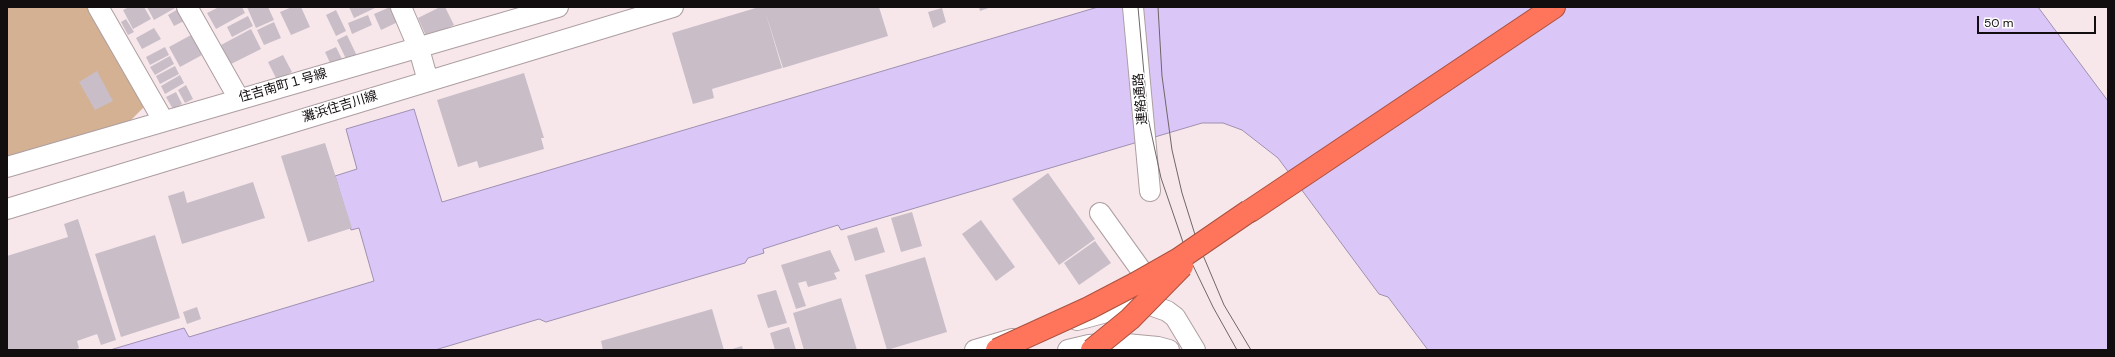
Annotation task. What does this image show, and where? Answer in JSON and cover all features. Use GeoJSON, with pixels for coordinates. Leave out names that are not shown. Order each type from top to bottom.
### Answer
{"type":"FeatureCollection","features":[{"type":"Feature","properties":{"kind":"highway"},"geometry":{"type":"LineString","coordinates":[[997,350],[1089,308],[1179,259],[1553,7]]}},
{"type":"Feature","properties":{"kind":"highway"},"geometry":{"type":"LineString","coordinates":[[1092,350],[1130,318],[1194,255],[1250,211],[1553,7]]}},
{"type":"Feature","properties":{"kind":"street"},"geometry":{"type":"LineString","coordinates":[[99,7],[163,120]]}},
{"type":"Feature","properties":{"kind":"street"},"geometry":{"type":"LineString","coordinates":[[187,7],[238,98]]}},
{"type":"Feature","properties":{"kind":"street"},"geometry":{"type":"LineString","coordinates":[[401,7],[419,48],[428,81]]}},
{"type":"Feature","properties":{"kind":"street","name":"住吉南町１号線"},"geometry":{"type":"LineString","coordinates":[[7,166],[238,98],[419,48],[558,7]]}},
{"type":"Feature","properties":{"kind":"street","name":"灘浜住吉川線"},"geometry":{"type":"LineString","coordinates":[[7,209],[674,7]]}},
{"type":"Feature","properties":{"kind":"street","name":"連絡通路"},"geometry":{"type":"LineString","coordinates":[[1133,7],[1150,191]]}},
{"type":"Feature","properties":{"kind":"street"},"geometry":{"type":"LineString","coordinates":[[1100,213],[1174,317],[1190,346]]}},
{"type":"Feature","properties":{"kind":"street"},"geometry":{"type":"LineString","coordinates":[[975,350],[1137,305],[1159,307],[1174,317]]}},
{"type":"Feature","properties":{"kind":"street"},"geometry":{"type":"LineString","coordinates":[[1068,350],[1089,345],[1115,343],[1158,347],[1169,350]]}},
{"type":"Feature","properties":{"kind":"shaded area"},"geometry":{"type":"Polygon","coordinates":[[[7,7],[87,7],[145,106],[125,126],[7,159],[7,7]]]}},
{"type":"Feature","properties":{"kind":"shaded area"},"geometry":{"type":"Polygon","coordinates":[[[1098,7],[2038,7],[2108,101],[2108,350],[1428,350],[1388,297],[1379,294],[1278,158],[1242,130],[1223,123],[1202,123],[841,230],[838,225],[763,249],[764,253],[748,258],[745,263],[546,322],[539,319],[435,350],[110,350],[184,328],[189,337],[374,281],[359,228],[351,230],[335,176],[357,169],[346,129],[414,109],[442,202],[1098,7]]]}},
{"type":"Feature","properties":{"kind":"building"},"geometry":{"type":"Polygon","coordinates":[[[129,7],[144,7],[151,19],[133,29],[123,10],[129,7]]]}},
{"type":"Feature","properties":{"kind":"building"},"geometry":{"type":"Polygon","coordinates":[[[147,7],[177,7],[154,20],[147,7]]]}},
{"type":"Feature","properties":{"kind":"building"},"geometry":{"type":"Polygon","coordinates":[[[219,7],[242,7],[245,13],[216,29],[207,13],[219,7]]]}},
{"type":"Feature","properties":{"kind":"building"},"geometry":{"type":"Polygon","coordinates":[[[247,7],[268,7],[274,20],[256,28],[247,7]]]}},
{"type":"Feature","properties":{"kind":"building"},"geometry":{"type":"Polygon","coordinates":[[[292,7],[301,7],[310,27],[291,35],[280,12],[292,7]]]}},
{"type":"Feature","properties":{"kind":"building"},"geometry":{"type":"Polygon","coordinates":[[[349,7],[377,7],[354,18],[349,7]]]}},
{"type":"Feature","properties":{"kind":"building"},"geometry":{"type":"Polygon","coordinates":[[[390,7],[394,7],[400,21],[381,30],[374,14],[390,7]]]}},
{"type":"Feature","properties":{"kind":"building"},"geometry":{"type":"Polygon","coordinates":[[[440,7],[445,7],[454,25],[427,38],[418,18],[440,7]]]}},
{"type":"Feature","properties":{"kind":"building"},"geometry":{"type":"Polygon","coordinates":[[[759,7],[879,7],[888,36],[783,68],[765,11],[782,68],[712,89],[714,98],[693,104],[672,33],[759,7]]]}},
{"type":"Feature","properties":{"kind":"building"},"geometry":{"type":"Polygon","coordinates":[[[979,7],[991,7],[980,11],[979,7]]]}},
{"type":"Feature","properties":{"kind":"building"},"geometry":{"type":"Polygon","coordinates":[[[942,8],[946,22],[933,28],[928,12],[942,8]]]}},
{"type":"Feature","properties":{"kind":"building"},"geometry":{"type":"Polygon","coordinates":[[[178,9],[184,21],[174,26],[168,15],[178,9]]]}},
{"type":"Feature","properties":{"kind":"building"},"geometry":{"type":"Polygon","coordinates":[[[336,10],[346,31],[336,36],[326,15],[336,10]]]}},
{"type":"Feature","properties":{"kind":"building"},"geometry":{"type":"Polygon","coordinates":[[[368,15],[372,25],[352,34],[348,23],[368,15]]]}},
{"type":"Feature","properties":{"kind":"building"},"geometry":{"type":"Polygon","coordinates":[[[248,16],[253,26],[232,37],[227,27],[248,16]]]}},
{"type":"Feature","properties":{"kind":"building"},"geometry":{"type":"Polygon","coordinates":[[[126,19],[134,32],[128,35],[121,22],[126,19]]]}},
{"type":"Feature","properties":{"kind":"building"},"geometry":{"type":"Polygon","coordinates":[[[274,22],[281,38],[264,45],[257,30],[274,22]]]}},
{"type":"Feature","properties":{"kind":"building"},"geometry":{"type":"Polygon","coordinates":[[[154,28],[161,39],[142,49],[136,38],[154,28]]]}},
{"type":"Feature","properties":{"kind":"building"},"geometry":{"type":"Polygon","coordinates":[[[251,29],[261,49],[231,64],[221,45],[251,29]]]}},
{"type":"Feature","properties":{"kind":"building"},"geometry":{"type":"Polygon","coordinates":[[[191,35],[202,55],[180,67],[169,47],[191,35]]]}},
{"type":"Feature","properties":{"kind":"building"},"geometry":{"type":"Polygon","coordinates":[[[347,35],[357,56],[347,61],[337,40],[347,35]]]}},
{"type":"Feature","properties":{"kind":"building"},"geometry":{"type":"Polygon","coordinates":[[[165,47],[169,55],[150,65],[146,57],[165,47]]]}},
{"type":"Feature","properties":{"kind":"building"},"geometry":{"type":"Polygon","coordinates":[[[336,47],[342,59],[331,65],[325,52],[336,47]]]}},
{"type":"Feature","properties":{"kind":"building"},"geometry":{"type":"Polygon","coordinates":[[[283,55],[292,72],[277,80],[268,62],[283,55]]]}},
{"type":"Feature","properties":{"kind":"building"},"geometry":{"type":"Polygon","coordinates":[[[170,56],[174,64],[155,75],[150,67],[170,56]]]}},
{"type":"Feature","properties":{"kind":"building"},"geometry":{"type":"Polygon","coordinates":[[[175,66],[179,74],[160,84],[156,76],[175,66]]]}},
{"type":"Feature","properties":{"kind":"building"},"geometry":{"type":"Polygon","coordinates":[[[97,71],[113,101],[95,110],[79,82],[97,71]]]}},
{"type":"Feature","properties":{"kind":"building"},"geometry":{"type":"Polygon","coordinates":[[[524,73],[544,138],[541,138],[544,149],[479,168],[477,161],[458,167],[437,100],[524,73]]]}},
{"type":"Feature","properties":{"kind":"building"},"geometry":{"type":"Polygon","coordinates":[[[180,75],[184,83],[165,94],[161,86],[180,75]]]}},
{"type":"Feature","properties":{"kind":"building"},"geometry":{"type":"Polygon","coordinates":[[[186,85],[193,99],[185,103],[178,90],[186,85]]]}},
{"type":"Feature","properties":{"kind":"building"},"geometry":{"type":"Polygon","coordinates":[[[176,92],[182,104],[173,109],[166,97],[176,92]]]}},
{"type":"Feature","properties":{"kind":"building"},"geometry":{"type":"Polygon","coordinates":[[[325,143],[352,228],[308,242],[281,156],[325,143]]]}},
{"type":"Feature","properties":{"kind":"building"},"geometry":{"type":"Polygon","coordinates":[[[1048,173],[1095,239],[1059,265],[1012,199],[1048,173]]]}},
{"type":"Feature","properties":{"kind":"building"},"geometry":{"type":"Polygon","coordinates":[[[253,182],[265,218],[182,244],[168,196],[184,191],[187,203],[253,182]]]}},
{"type":"Feature","properties":{"kind":"building"},"geometry":{"type":"Polygon","coordinates":[[[912,212],[922,246],[901,252],[891,218],[912,212]]]}},
{"type":"Feature","properties":{"kind":"building"},"geometry":{"type":"Polygon","coordinates":[[[78,219],[116,340],[101,345],[97,334],[77,341],[79,348],[74,350],[7,350],[7,256],[68,237],[64,224],[78,219]]]}},
{"type":"Feature","properties":{"kind":"building"},"geometry":{"type":"Polygon","coordinates":[[[981,220],[1015,267],[996,281],[962,234],[981,220]]]}},
{"type":"Feature","properties":{"kind":"building"},"geometry":{"type":"Polygon","coordinates":[[[877,227],[885,252],[855,261],[847,236],[877,227]]]}},
{"type":"Feature","properties":{"kind":"building"},"geometry":{"type":"Polygon","coordinates":[[[155,235],[180,318],[121,337],[95,254],[155,235]]]}},
{"type":"Feature","properties":{"kind":"building"},"geometry":{"type":"Polygon","coordinates":[[[1095,241],[1111,263],[1079,285],[1064,263],[1095,241]]]}},
{"type":"Feature","properties":{"kind":"building"},"geometry":{"type":"Polygon","coordinates":[[[830,250],[840,271],[834,273],[837,279],[808,287],[806,281],[798,283],[806,306],[796,309],[781,265],[830,250]]]}},
{"type":"Feature","properties":{"kind":"building"},"geometry":{"type":"Polygon","coordinates":[[[925,257],[947,332],[887,350],[865,275],[925,257]]]}},
{"type":"Feature","properties":{"kind":"building"},"geometry":{"type":"Polygon","coordinates":[[[776,290],[787,323],[768,328],[757,295],[776,290]]]}},
{"type":"Feature","properties":{"kind":"building"},"geometry":{"type":"Polygon","coordinates":[[[841,298],[857,350],[804,350],[793,313],[841,298]]]}},
{"type":"Feature","properties":{"kind":"building"},"geometry":{"type":"Polygon","coordinates":[[[197,307],[201,319],[187,324],[183,312],[197,307]]]}},
{"type":"Feature","properties":{"kind":"building"},"geometry":{"type":"Polygon","coordinates":[[[712,309],[724,350],[603,350],[601,341],[712,309]]]}},
{"type":"Feature","properties":{"kind":"building"},"geometry":{"type":"Polygon","coordinates":[[[789,327],[796,350],[775,350],[770,333],[789,327]]]}},
{"type":"Feature","properties":{"kind":"building"},"geometry":{"type":"Polygon","coordinates":[[[742,346],[743,350],[729,350],[742,346]]]}},
{"type":"Feature","properties":{"kind":"tram line"},"geometry":{"type":"LineString","coordinates":[[1138,7],[1148,118],[1161,178],[1186,251],[1213,307],[1237,350]]}},
{"type":"Feature","properties":{"kind":"tram line"},"geometry":{"type":"LineString","coordinates":[[1158,7],[1162,76],[1172,150],[1182,193],[1197,241],[1224,305],[1251,350]]}}]}
